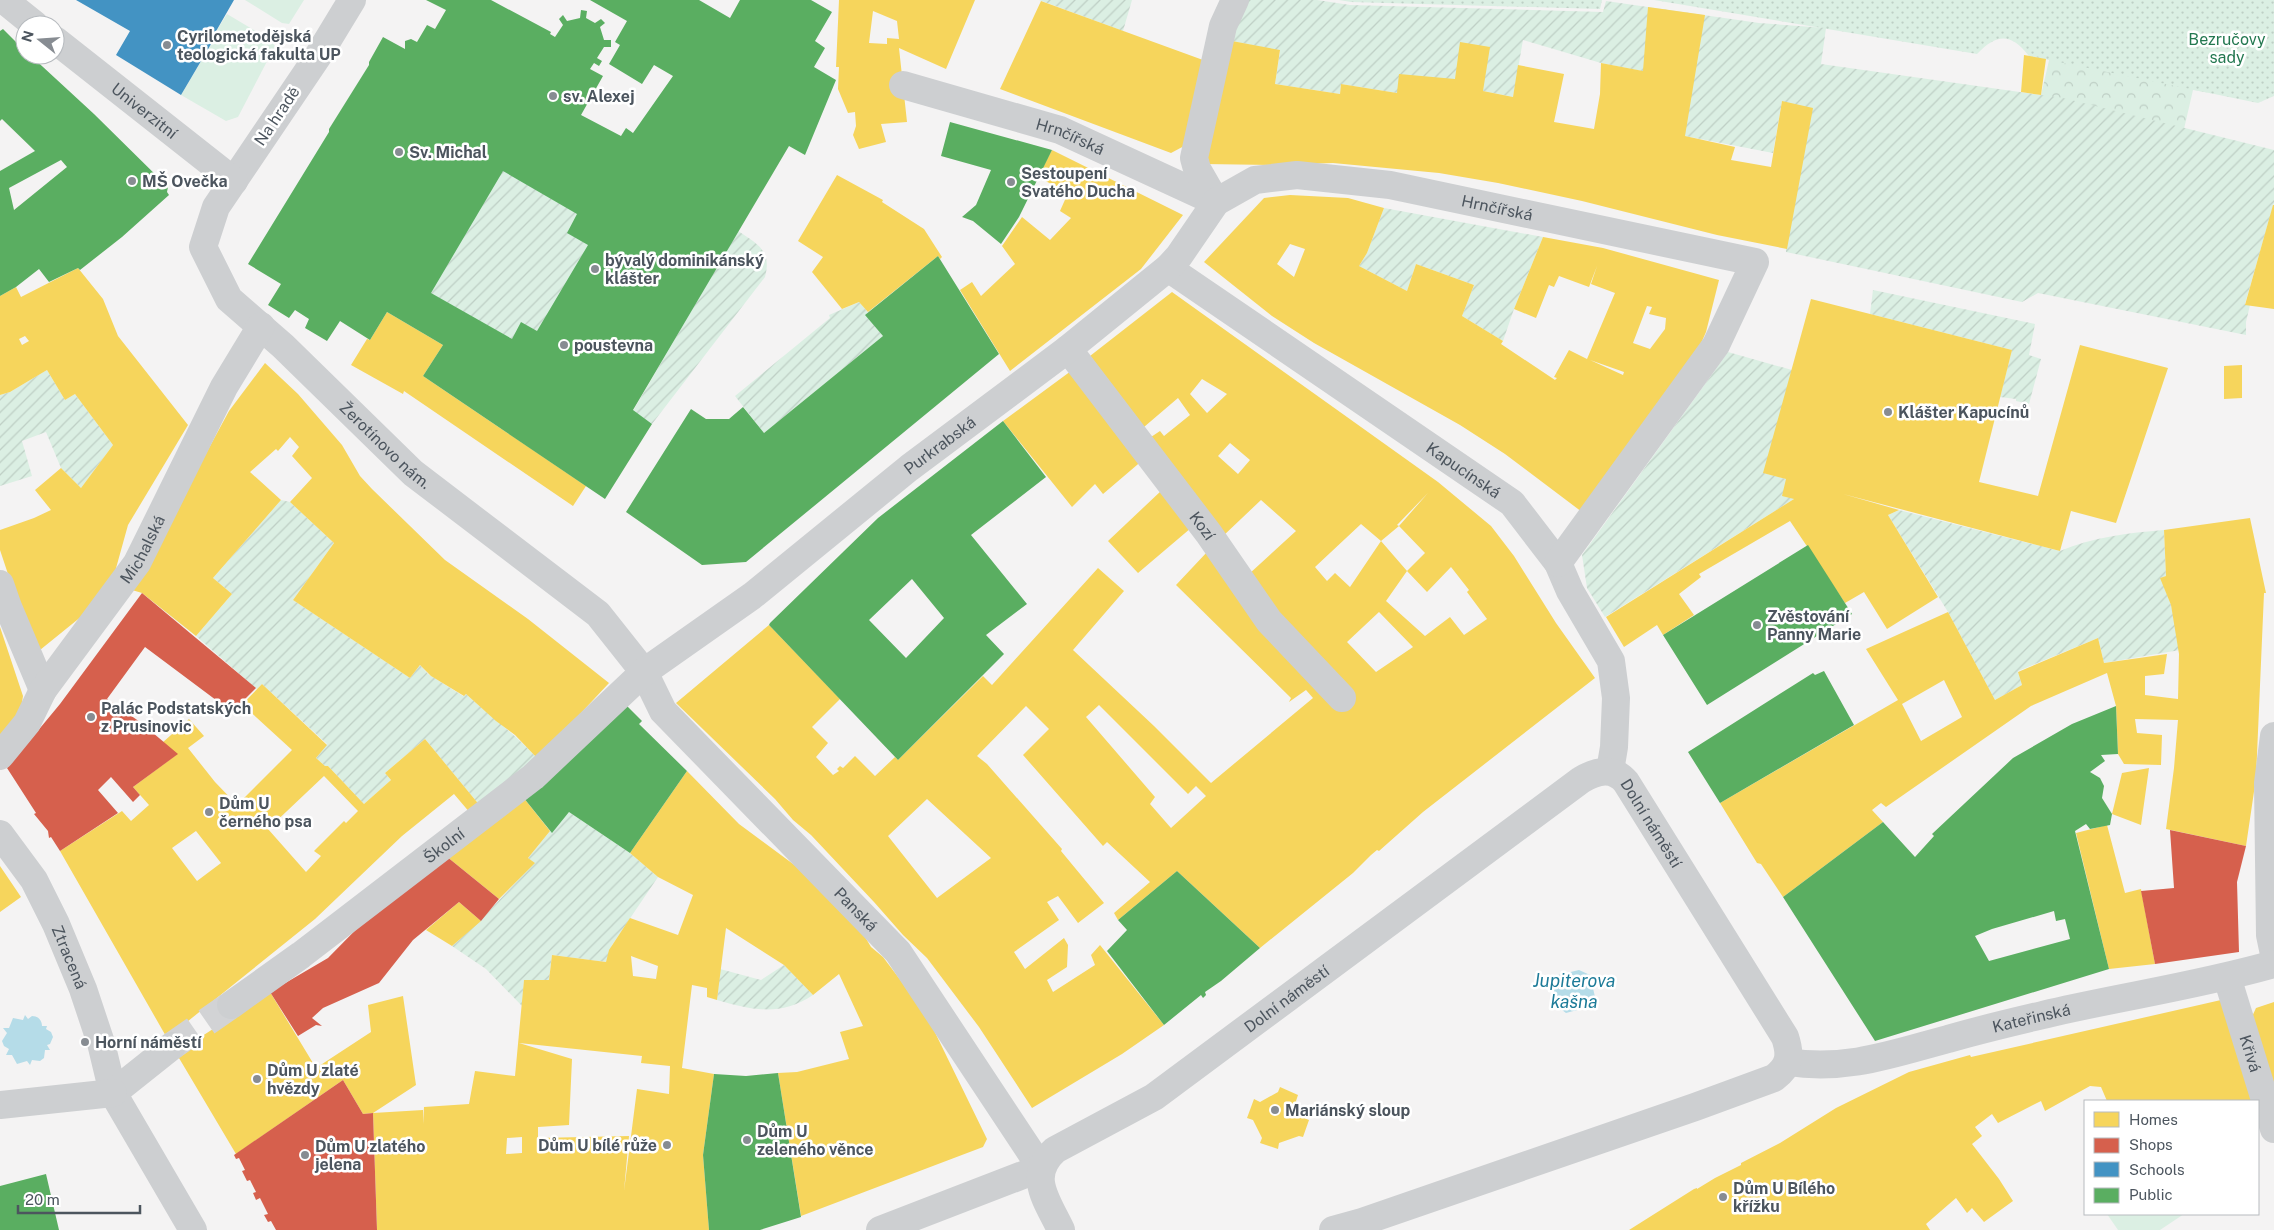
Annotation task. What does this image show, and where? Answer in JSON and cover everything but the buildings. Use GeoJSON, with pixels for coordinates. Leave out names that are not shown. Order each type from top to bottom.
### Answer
{"type":"FeatureCollection","features":[{"type":"Feature","properties":{"kind":"street"},"geometry":{"type":"LineString","coordinates":[[4,0],[23,15]]}},
{"type":"Feature","properties":{"kind":"street","name":"Na hradě"},"geometry":{"type":"LineString","coordinates":[[234,181],[318,56],[352,0]]}},
{"type":"Feature","properties":{"kind":"street"},"geometry":{"type":"LineString","coordinates":[[1216,202],[1197,169],[1194,158],[1223,26],[1235,0]]}},
{"type":"Feature","properties":{"kind":"street","name":"Univerzitní"},"geometry":{"type":"LineString","coordinates":[[65,48],[234,181]]}},
{"type":"Feature","properties":{"kind":"street","name":"Hrnčířská"},"geometry":{"type":"LineString","coordinates":[[903,85],[1060,130],[1167,177],[1216,202],[1255,180],[1297,175],[1390,185],[1755,262],[1716,345],[1558,563]]}},
{"type":"Feature","properties":{"kind":"street","name":"Žerotínovo nám."},"geometry":{"type":"LineString","coordinates":[[234,181],[216,207],[204,247],[229,299],[261,326],[412,473],[598,614],[644,672]]}},
{"type":"Feature","properties":{"kind":"street","name":"Purkrabská"},"geometry":{"type":"LineString","coordinates":[[644,672],[752,596],[909,468],[1068,349],[1168,268],[1179,256],[1216,202]]}},
{"type":"Feature","properties":{"kind":"street","name":"Kapucínská"},"geometry":{"type":"LineString","coordinates":[[1168,268],[1512,503],[1558,563],[1570,591],[1611,661],[1616,698],[1614,747],[1610,771]]}},
{"type":"Feature","properties":{"kind":"street","name":"Michalská"},"geometry":{"type":"LineString","coordinates":[[0,756],[27,723],[43,690],[137,563],[224,387],[261,326]]}},
{"type":"Feature","properties":{"kind":"street","name":"Kozí"},"geometry":{"type":"LineString","coordinates":[[1068,349],[1210,534],[1269,621],[1342,698]]}},
{"type":"Feature","properties":{"kind":"street"},"geometry":{"type":"LineString","coordinates":[[0,584],[8,608],[43,690]]}},
{"type":"Feature","properties":{"kind":"street","name":"Školní"},"geometry":{"type":"LineString","coordinates":[[231,1004],[301,955],[526,783],[644,672]]}},
{"type":"Feature","properties":{"kind":"street","name":"Panská"},"geometry":{"type":"LineString","coordinates":[[644,672],[663,711],[898,952],[1041,1168]]}},
{"type":"Feature","properties":{"kind":"street"},"geometry":{"type":"LineString","coordinates":[[2274,736],[2268,783],[2270,935],[2274,954]]}},
{"type":"Feature","properties":{"kind":"street","name":"Dolní náměstí"},"geometry":{"type":"LineString","coordinates":[[880,1230],[1041,1168],[1046,1159],[1055,1150],[1154,1096],[1592,773],[1610,771],[1620,775],[1626,782],[1785,1037],[1789,1051],[1788,1062]]}},
{"type":"Feature","properties":{"kind":"street","name":"Ztracená"},"geometry":{"type":"LineString","coordinates":[[0,834],[34,880],[56,924],[83,988],[101,1043],[112,1093]]}},
{"type":"Feature","properties":{"kind":"street","name":"Kateřinská"},"geometry":{"type":"LineString","coordinates":[[1788,1062],[1818,1065],[1857,1063],[2051,1013],[2227,977],[2274,964]]}},
{"type":"Feature","properties":{"kind":"street","name":"Křivá"},"geometry":{"type":"LineString","coordinates":[[2227,977],[2274,1129]]}},
{"type":"Feature","properties":{"kind":"street"},"geometry":{"type":"LineString","coordinates":[[0,1105],[112,1093],[172,1046]]}},
{"type":"Feature","properties":{"kind":"street"},"geometry":{"type":"LineString","coordinates":[[1333,1230],[1364,1226],[1695,1108],[1774,1078],[1784,1070],[1788,1062]]}},
{"type":"Feature","properties":{"kind":"street"},"geometry":{"type":"LineString","coordinates":[[112,1093],[193,1230]]}},
{"type":"Feature","properties":{"kind":"street"},"geometry":{"type":"LineString","coordinates":[[1041,1168],[1042,1189],[1061,1230]]}},
{"type":"Feature","properties":{"kind":"green space"},"geometry":{"type":"Polygon","coordinates":[[[245,0],[304,0],[289,24],[282,23],[245,0]]]}},
{"type":"Feature","properties":{"kind":"green space"},"geometry":{"type":"Polygon","coordinates":[[[1039,0],[1132,0],[1123,31],[1039,0]]]}},
{"type":"Feature","properties":{"kind":"green space"},"geometry":{"type":"Polygon","coordinates":[[[1244,0],[1317,0],[1350,5],[1603,12],[1606,1],[1759,23],[1826,28],[1821,64],[2063,98],[2274,150],[2274,203],[2245,304],[2250,305],[2246,322],[2246,335],[2038,293],[2022,302],[1786,252],[1782,101],[1773,153],[1685,136],[1642,71],[1601,63],[1523,40],[1513,97],[1483,91],[1456,79],[1397,93],[1341,84],[1340,94],[1275,84],[1280,51],[1232,41],[1244,0]]]}},
{"type":"Feature","properties":{"kind":"green space"},"geometry":{"type":"Polygon","coordinates":[[[1339,0],[1602,0],[1600,9],[1351,2],[1339,0]]]}},
{"type":"Feature","properties":{"kind":"green space","name":"Bezručovy sady"},"geometry":{"type":"Polygon","coordinates":[[[1654,0],[2274,0],[2274,96],[2258,103],[2029,56],[2016,43],[2004,38],[1991,42],[1977,54],[1654,0]]]}},
{"type":"Feature","properties":{"kind":"green space"},"geometry":{"type":"Polygon","coordinates":[[[227,14],[269,39],[275,46],[238,117],[226,121],[181,95],[217,35],[215,33],[227,14]]]}},
{"type":"Feature","properties":{"kind":"green space"},"geometry":{"type":"Polygon","coordinates":[[[2050,56],[2215,94],[2193,90],[2184,129],[2065,117],[2041,95],[2050,56]]]}},
{"type":"Feature","properties":{"kind":"green space"},"geometry":{"type":"Polygon","coordinates":[[[497,157],[622,230],[537,375],[412,302],[497,157]]]}},
{"type":"Feature","properties":{"kind":"green space"},"geometry":{"type":"Polygon","coordinates":[[[1384,208],[1543,237],[1503,341],[1462,316],[1474,285],[1416,264],[1407,291],[1359,266],[1367,253],[1384,208]]]}},
{"type":"Feature","properties":{"kind":"green space"},"geometry":{"type":"Polygon","coordinates":[[[738,231],[757,244],[765,254],[767,268],[765,277],[652,424],[633,411],[738,231]]]}},
{"type":"Feature","properties":{"kind":"green space"},"geometry":{"type":"Polygon","coordinates":[[[1873,290],[2035,324],[2029,355],[2041,359],[2029,404],[2016,401],[2016,399],[2000,397],[2012,350],[1870,314],[1873,290]]]}},
{"type":"Feature","properties":{"kind":"green space"},"geometry":{"type":"Polygon","coordinates":[[[859,302],[868,312],[866,315],[883,336],[764,433],[735,396],[830,318],[829,315],[859,302]]]}},
{"type":"Feature","properties":{"kind":"green space"},"geometry":{"type":"Polygon","coordinates":[[[1728,352],[1792,370],[1764,473],[1786,479],[1794,499],[1605,617],[1587,588],[1582,555],[1728,352]]]}},
{"type":"Feature","properties":{"kind":"green space"},"geometry":{"type":"Polygon","coordinates":[[[47,370],[65,400],[75,394],[113,445],[81,488],[61,468],[46,432],[22,441],[32,476],[0,486],[0,395],[10,392],[47,370]]]}},
{"type":"Feature","properties":{"kind":"green space"},"geometry":{"type":"Polygon","coordinates":[[[281,500],[290,502],[334,543],[293,600],[410,678],[420,665],[428,674],[463,696],[466,694],[538,759],[481,807],[425,739],[385,773],[391,780],[364,804],[328,766],[325,766],[316,758],[327,744],[262,684],[257,689],[196,636],[232,594],[213,578],[281,500]]]}},
{"type":"Feature","properties":{"kind":"green space"},"geometry":{"type":"Polygon","coordinates":[[[1899,510],[2060,551],[2085,542],[2111,536],[2164,530],[2166,576],[2161,578],[2171,605],[2180,650],[2104,663],[2098,638],[2018,671],[2022,685],[1995,700],[1948,612],[1888,515],[1899,510]]]}},
{"type":"Feature","properties":{"kind":"green space"},"geometry":{"type":"Polygon","coordinates":[[[569,812],[630,853],[658,877],[612,945],[606,962],[552,955],[549,980],[524,980],[522,1006],[486,969],[452,946],[484,916],[534,863],[528,858],[550,831],[569,812]]]}},
{"type":"Feature","properties":{"kind":"green space"},"geometry":{"type":"Polygon","coordinates":[[[784,965],[813,995],[789,1006],[766,1010],[742,1007],[717,1000],[720,969],[761,980],[784,965]]]}},
{"type":"Feature","properties":{"kind":"green space"},"geometry":{"type":"Polygon","coordinates":[[[2108,1215],[2182,1215],[2160,1230],[2118,1230],[2108,1215]]]}},
{"type":"Feature","properties":{"kind":"water","name":"Jupiterova kašna"},"geometry":{"type":"Polygon","coordinates":[[[1579,970],[1590,975],[1595,997],[1588,1007],[1566,1013],[1558,1007],[1552,985],[1558,975],[1579,970]]]}},
{"type":"Feature","properties":{"kind":"water"},"geometry":{"type":"Polygon","coordinates":[[[25,1015],[28,1019],[32,1016],[38,1018],[42,1026],[47,1026],[46,1029],[51,1032],[53,1037],[50,1044],[47,1045],[50,1050],[45,1050],[44,1058],[40,1061],[32,1060],[30,1065],[27,1061],[17,1064],[12,1055],[6,1055],[9,1049],[4,1046],[2,1041],[7,1033],[3,1028],[9,1028],[13,1018],[23,1020],[25,1015]]]}},
{"type":"Feature","properties":{"kind":"tunnel"},"geometry":{"type":"LineString","coordinates":[[172,1046],[231,1005]]}},
{"type":"Feature","properties":{"kind":"place","name":"Cyrilometodějská teologická fakulta UP"},"geometry":{"type":"Point","coordinates":[167,45]}},
{"type":"Feature","properties":{"kind":"place","name":"sv. Alexej"},"geometry":{"type":"Point","coordinates":[553,96]}},
{"type":"Feature","properties":{"kind":"place","name":"Sv. Michal"},"geometry":{"type":"Point","coordinates":[399,152]}},
{"type":"Feature","properties":{"kind":"place","name":"MŠ Ovečka"},"geometry":{"type":"Point","coordinates":[132,181]}},
{"type":"Feature","properties":{"kind":"place","name":"Sestoupení Svatého Ducha"},"geometry":{"type":"Point","coordinates":[1011,182]}},
{"type":"Feature","properties":{"kind":"place","name":"bývalý dominikánský klášter"},"geometry":{"type":"Point","coordinates":[595,269]}},
{"type":"Feature","properties":{"kind":"place","name":"poustevna"},"geometry":{"type":"Point","coordinates":[564,345]}},
{"type":"Feature","properties":{"kind":"place","name":"Klášter Kapucínů"},"geometry":{"type":"Point","coordinates":[1888,412]}},
{"type":"Feature","properties":{"kind":"place","name":"Zvěstování Panny Marie"},"geometry":{"type":"Point","coordinates":[1757,625]}},
{"type":"Feature","properties":{"kind":"place","name":"Palác Podstatských z Prusinovic"},"geometry":{"type":"Point","coordinates":[91,717]}},
{"type":"Feature","properties":{"kind":"place","name":"Dům U černého psa"},"geometry":{"type":"Point","coordinates":[209,812]}},
{"type":"Feature","properties":{"kind":"place","name":"Horní náměstí"},"geometry":{"type":"Point","coordinates":[85,1042]}},
{"type":"Feature","properties":{"kind":"place","name":"Dům U zlaté hvězdy"},"geometry":{"type":"Point","coordinates":[257,1079]}},
{"type":"Feature","properties":{"kind":"place","name":"Mariánský sloup"},"geometry":{"type":"Point","coordinates":[1275,1110]}},
{"type":"Feature","properties":{"kind":"place","name":"Dům U zeleného věnce"},"geometry":{"type":"Point","coordinates":[747,1140]}},
{"type":"Feature","properties":{"kind":"place","name":"Dům U bílé růže"},"geometry":{"type":"Point","coordinates":[667,1145]}},
{"type":"Feature","properties":{"kind":"place","name":"Dům U zlatého jelena"},"geometry":{"type":"Point","coordinates":[305,1155]}},
{"type":"Feature","properties":{"kind":"place","name":"Dům U Bílého křížku"},"geometry":{"type":"Point","coordinates":[1723,1197]}}]}
